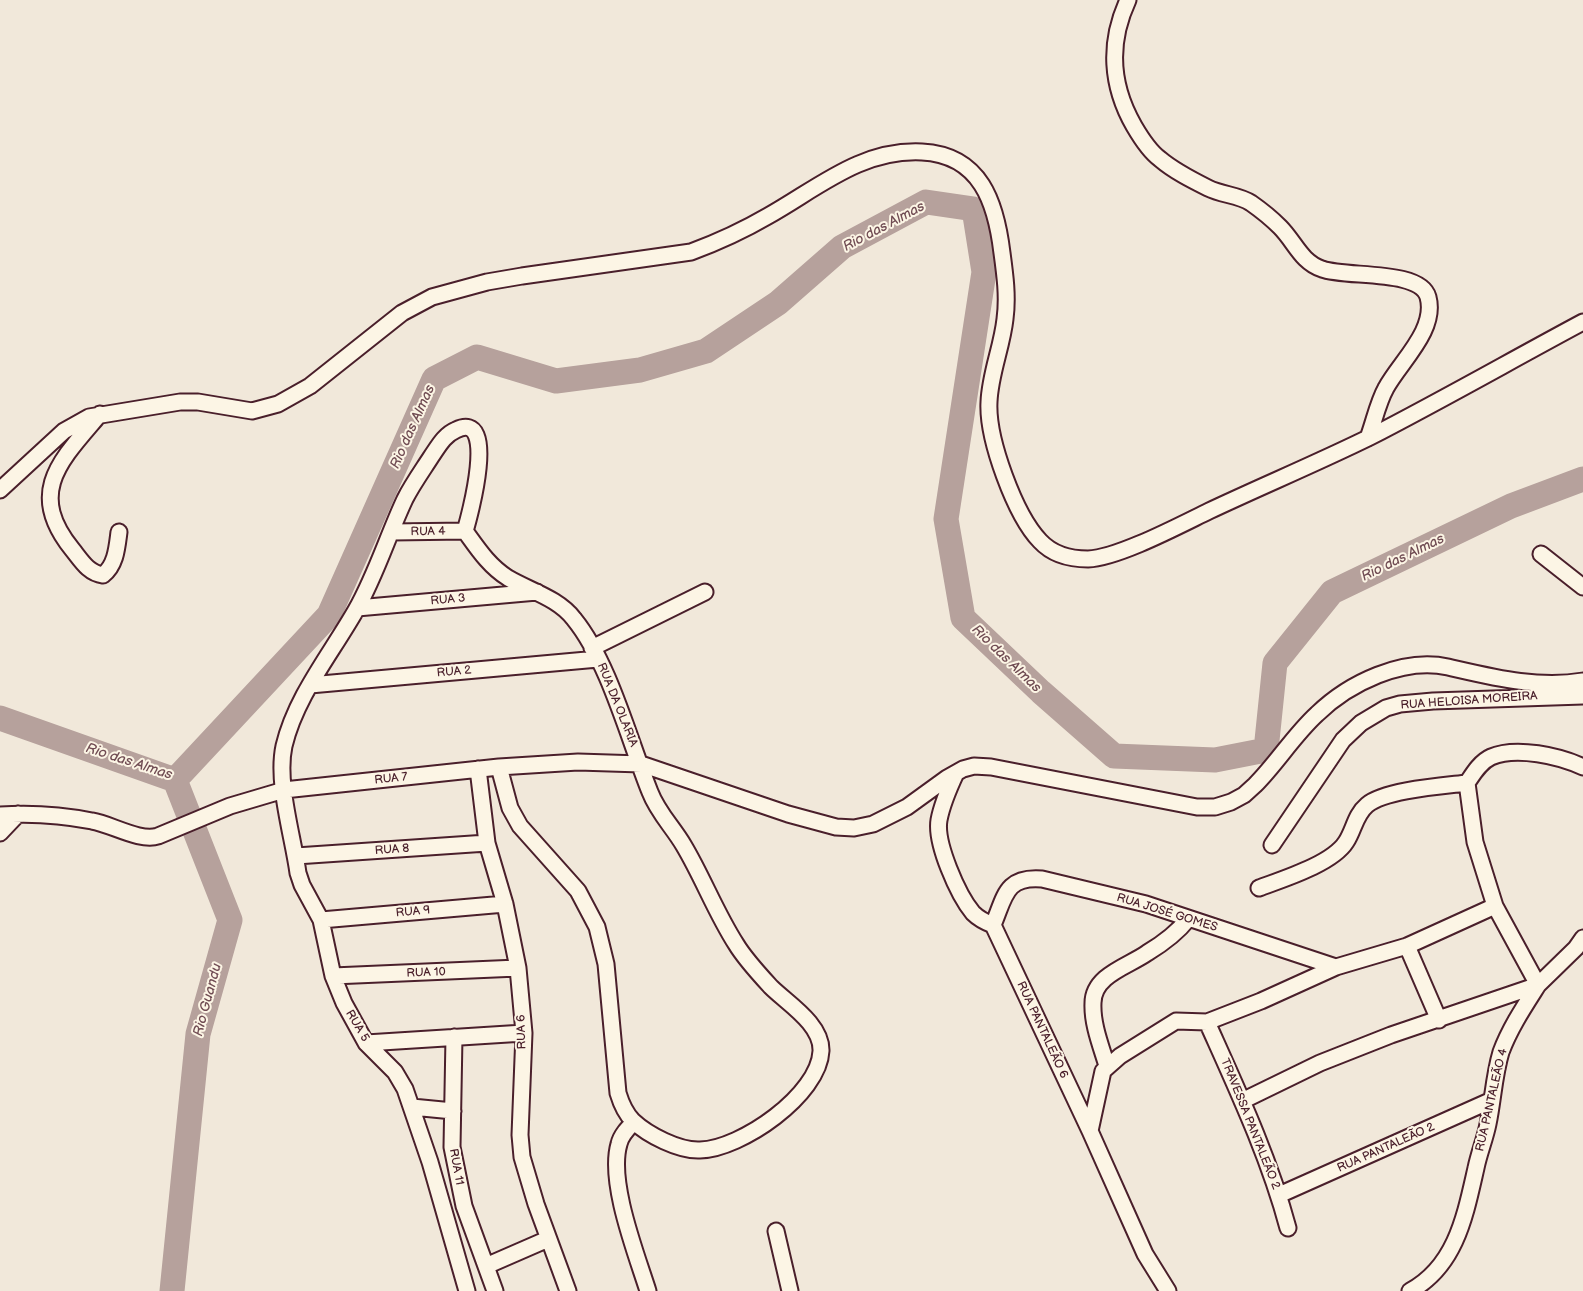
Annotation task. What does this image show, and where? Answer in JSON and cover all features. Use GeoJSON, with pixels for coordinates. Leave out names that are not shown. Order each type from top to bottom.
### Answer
{"type":"FeatureCollection","features":[{"type":"Feature","properties":{"kind":"street"},"geometry":{"type":"LineString","coordinates":[[1128,0],[1121,15],[1114,54],[1116,83],[1129,118],[1139,135],[1158,158],[1209,188],[1250,202],[1282,228],[1299,253],[1321,269],[1407,280],[1425,290],[1428,298],[1428,311],[1421,336],[1410,356],[1386,388],[1368,438]]}},
{"type":"Feature","properties":{"kind":"street"},"geometry":{"type":"LineString","coordinates":[[0,490],[64,431],[80,421],[100,414],[138,410],[180,402],[198,402],[252,411],[278,404],[310,386],[402,313],[432,297],[487,282],[691,252],[716,243],[768,216],[839,172],[874,156],[904,151],[942,155],[961,162],[976,175],[990,201],[1000,240],[1006,296],[1005,319],[989,401],[990,422],[1002,465],[1025,521],[1042,543],[1061,556],[1089,559],[1114,553],[1368,438],[1583,322]]}},
{"type":"Feature","properties":{"kind":"street"},"geometry":{"type":"LineString","coordinates":[[100,414],[55,472],[48,497],[56,525],[68,544],[87,567],[96,574],[103,575],[110,570],[116,552],[119,532]]}},
{"type":"Feature","properties":{"kind":"street"},"geometry":{"type":"LineString","coordinates":[[310,685],[357,608],[405,499],[442,440],[460,428],[468,428],[477,440],[478,478],[465,531]]}},
{"type":"Feature","properties":{"kind":"street","name":"RUA 4"},"geometry":{"type":"LineString","coordinates":[[392,532],[465,531]]}},
{"type":"Feature","properties":{"kind":"street","name":"RUA DA OLARIA"},"geometry":{"type":"LineString","coordinates":[[465,531],[490,564],[509,578],[538,592],[574,618],[595,654],[659,812],[684,846],[736,946],[769,985],[810,1023],[821,1049],[817,1067],[788,1108],[758,1128],[724,1144],[697,1151],[668,1142],[634,1122]]}},
{"type":"Feature","properties":{"kind":"street"},"geometry":{"type":"LineString","coordinates":[[1541,554],[1583,587]]}},
{"type":"Feature","properties":{"kind":"street","name":"RUA 3"},"geometry":{"type":"LineString","coordinates":[[357,608],[538,592]]}},
{"type":"Feature","properties":{"kind":"street","name":"RUA 2"},"geometry":{"type":"LineString","coordinates":[[310,685],[595,654],[705,592]]}},
{"type":"Feature","properties":{"kind":"street","name":"RUA 7"},"geometry":{"type":"LineString","coordinates":[[0,815],[18,814],[92,821],[148,838],[158,836],[223,808],[284,790],[499,767],[578,762],[641,764],[788,814],[836,827],[854,828],[873,824],[907,807],[956,773],[974,766],[991,766],[1171,803],[1215,807],[1244,795],[1255,785],[1325,706],[1352,688],[1383,674],[1398,669],[1432,664],[1501,679],[1545,683],[1583,681]]}},
{"type":"Feature","properties":{"kind":"street","name":"RUA 5"},"geometry":{"type":"LineString","coordinates":[[310,685],[299,706],[284,747],[284,790],[302,885],[321,920],[333,976],[344,1003],[366,1043],[395,1072],[412,1107],[467,1291]]}},
{"type":"Feature","properties":{"kind":"street","name":"RUA HELOISA MOREIRA"},"geometry":{"type":"LineString","coordinates":[[1272,845],[1343,740],[1361,723],[1386,708],[1400,704],[1433,701],[1583,696]]}},
{"type":"Feature","properties":{"kind":"street"},"geometry":{"type":"LineString","coordinates":[[1538,986],[1495,906],[1475,842],[1467,783],[1477,768],[1491,757],[1518,753],[1564,758],[1583,767]]}},
{"type":"Feature","properties":{"kind":"street"},"geometry":{"type":"LineString","coordinates":[[499,767],[510,808],[520,826],[578,890],[597,927],[606,964],[618,1093],[626,1113],[634,1122],[619,1143],[616,1168],[620,1196],[648,1291]]}},
{"type":"Feature","properties":{"kind":"street","name":"RUA 6"},"geometry":{"type":"LineString","coordinates":[[478,770],[487,843],[504,904],[518,968],[524,1033],[520,1135],[522,1157],[548,1239],[568,1291]]}},
{"type":"Feature","properties":{"kind":"street","name":"RUA PANTALEÃO 6"},"geometry":{"type":"LineString","coordinates":[[956,773],[939,820],[940,840],[964,899],[979,919],[992,925],[1090,1131],[1145,1254],[1168,1291]]}},
{"type":"Feature","properties":{"kind":"street"},"geometry":{"type":"LineString","coordinates":[[1259,888],[1294,876],[1321,862],[1346,843],[1358,815],[1367,805],[1419,789],[1467,783]]}},
{"type":"Feature","properties":{"kind":"street"},"geometry":{"type":"LineString","coordinates":[[0,833],[18,814]]}},
{"type":"Feature","properties":{"kind":"street","name":"RUA 8"},"geometry":{"type":"LineString","coordinates":[[296,856],[487,843]]}},
{"type":"Feature","properties":{"kind":"street","name":"RUA JOSÉ GOMES"},"geometry":{"type":"LineString","coordinates":[[992,925],[1007,890],[1014,882],[1030,878],[1146,904],[1336,967]]}},
{"type":"Feature","properties":{"kind":"street","name":"RUA 9"},"geometry":{"type":"LineString","coordinates":[[321,920],[504,904]]}},
{"type":"Feature","properties":{"kind":"street"},"geometry":{"type":"LineString","coordinates":[[1090,1131],[1101,1076],[1107,1066],[1176,1022],[1207,1022],[1261,1002],[1336,967],[1407,946],[1495,906]]}},
{"type":"Feature","properties":{"kind":"street"},"geometry":{"type":"LineString","coordinates":[[1107,1066],[1094,1018],[1094,994],[1108,975],[1147,954],[1181,928],[1188,919]]}},
{"type":"Feature","properties":{"kind":"street"},"geometry":{"type":"LineString","coordinates":[[1242,1102],[1320,1063],[1538,986],[1576,948],[1583,938]]}},
{"type":"Feature","properties":{"kind":"street"},"geometry":{"type":"LineString","coordinates":[[1407,946],[1438,1020]]}},
{"type":"Feature","properties":{"kind":"street","name":"RUA 10"},"geometry":{"type":"LineString","coordinates":[[333,976],[518,968]]}},
{"type":"Feature","properties":{"kind":"street","name":"RUA PANTALEÃO 4"},"geometry":{"type":"LineString","coordinates":[[1410,1291],[1422,1284],[1442,1264],[1448,1256],[1464,1222],[1501,1054],[1511,1028],[1538,986]]}},
{"type":"Feature","properties":{"kind":"street","name":"TRAVESSA PANTALEÃO 2"},"geometry":{"type":"LineString","coordinates":[[1207,1022],[1242,1102],[1279,1195],[1288,1228]]}},
{"type":"Feature","properties":{"kind":"street"},"geometry":{"type":"LineString","coordinates":[[366,1043],[524,1033]]}},
{"type":"Feature","properties":{"kind":"street","name":"RUA 11"},"geometry":{"type":"LineString","coordinates":[[454,1037],[452,1147],[460,1190],[495,1291]]}},
{"type":"Feature","properties":{"kind":"street","name":"RUA PANTALEÃO 2"},"geometry":{"type":"LineString","coordinates":[[1279,1195],[1492,1100]]}},
{"type":"Feature","properties":{"kind":"street"},"geometry":{"type":"LineString","coordinates":[[412,1107],[452,1110]]}},
{"type":"Feature","properties":{"kind":"street"},"geometry":{"type":"LineString","coordinates":[[776,1231],[778,1249],[790,1291]]}},
{"type":"Feature","properties":{"kind":"street"},"geometry":{"type":"LineString","coordinates":[[486,1266],[548,1239]]}},
{"type":"Feature","properties":{"kind":"waterway","name":"Rio das Almas"},"geometry":{"type":"LineString","coordinates":[[0,718],[175,780],[329,615],[434,379],[477,357],[556,381],[640,370],[706,351],[778,303],[842,247],[926,202],[974,209],[984,272],[946,519],[963,618],[1041,692],[1114,756],[1215,760],[1266,750],[1275,663],[1332,592],[1511,506],[1583,479]]}},
{"type":"Feature","properties":{"kind":"waterway","name":"Rio Guandu"},"geometry":{"type":"LineString","coordinates":[[172,1291],[198,1034],[230,920],[175,780]]}}]}
